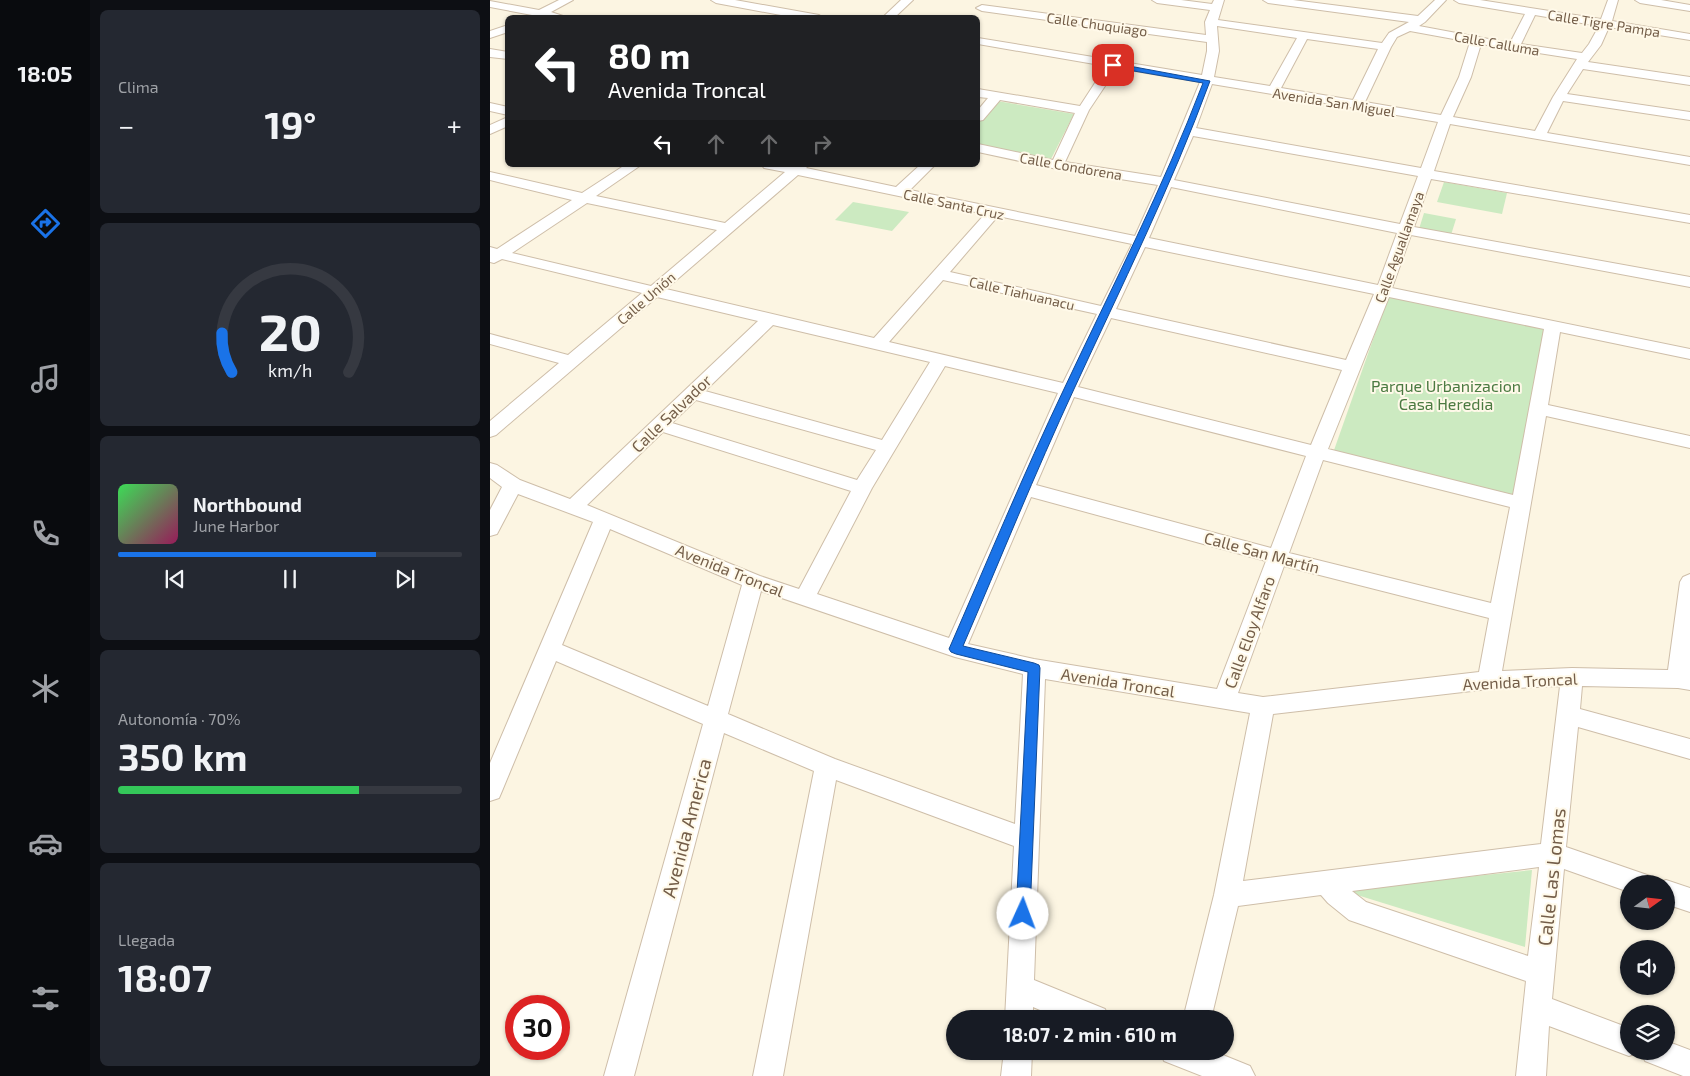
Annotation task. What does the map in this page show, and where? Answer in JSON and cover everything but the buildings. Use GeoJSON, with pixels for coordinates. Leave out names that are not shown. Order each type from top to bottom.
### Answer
{"type":"FeatureCollection","features":[{"type":"Feature","properties":{"kind":"street"},"geometry":{"type":"LineString","coordinates":[[490,4],[535,15],[568,0]]}},
{"type":"Feature","properties":{"kind":"street"},"geometry":{"type":"LineString","coordinates":[[716,0],[732,1],[782,15]]}},
{"type":"Feature","properties":{"kind":"street"},"geometry":{"type":"LineString","coordinates":[[890,15],[908,0]]}},
{"type":"Feature","properties":{"kind":"street"},"geometry":{"type":"LineString","coordinates":[[956,649],[1068,390],[1140,242],[1188,131],[1207,81],[1213,52],[1211,22],[1218,4],[1157,0]]}},
{"type":"Feature","properties":{"kind":"street"},"geometry":{"type":"LineString","coordinates":[[1268,0],[1421,20]]}},
{"type":"Feature","properties":{"kind":"street"},"geometry":{"type":"LineString","coordinates":[[1357,106],[1385,47],[1393,35],[1421,20],[1441,0]]}},
{"type":"Feature","properties":{"kind":"street","name":"Calle Tigre Pampa"},"geometry":{"type":"LineString","coordinates":[[1459,0],[1690,37]]}},
{"type":"Feature","properties":{"kind":"street"},"geometry":{"type":"LineString","coordinates":[[1539,136],[1560,97],[1591,52],[1605,24],[1613,0]]}},
{"type":"Feature","properties":{"kind":"street"},"geometry":{"type":"LineString","coordinates":[[1640,0],[1690,8]]}},
{"type":"Feature","properties":{"kind":"street"},"geometry":{"type":"LineString","coordinates":[[975,15],[986,4]]}},
{"type":"Feature","properties":{"kind":"street","name":"Calle Chuquiago"},"geometry":{"type":"LineString","coordinates":[[986,4],[1212,39]]}},
{"type":"Feature","properties":{"kind":"street"},"geometry":{"type":"LineString","coordinates":[[1514,47],[1531,12]]}},
{"type":"Feature","properties":{"kind":"street"},"geometry":{"type":"LineString","coordinates":[[1211,22],[1385,47]]}},
{"type":"Feature","properties":{"kind":"street","name":"Calle Calluma"},"geometry":{"type":"LineString","coordinates":[[1408,26],[1690,81]]}},
{"type":"Feature","properties":{"kind":"street"},"geometry":{"type":"LineString","coordinates":[[490,35],[505,29]]}},
{"type":"Feature","properties":{"kind":"street"},"geometry":{"type":"LineString","coordinates":[[1273,92],[1304,35]]}},
{"type":"Feature","properties":{"kind":"street","name":"Calle Aguallamaya"},"geometry":{"type":"LineString","coordinates":[[1317,452],[1383,292],[1445,120],[1465,77],[1476,40]]}},
{"type":"Feature","properties":{"kind":"street","name":"Avenida San Miguel"},"geometry":{"type":"LineString","coordinates":[[980,41],[1690,161]]}},
{"type":"Feature","properties":{"kind":"street"},"geometry":{"type":"LineString","coordinates":[[490,53],[505,56]]}},
{"type":"Feature","properties":{"kind":"street"},"geometry":{"type":"LineString","coordinates":[[1057,165],[1083,110],[1113,65]]}},
{"type":"Feature","properties":{"kind":"street"},"geometry":{"type":"LineString","coordinates":[[980,93],[1083,110]]}},
{"type":"Feature","properties":{"kind":"street"},"geometry":{"type":"LineString","coordinates":[[980,115],[997,96]]}},
{"type":"Feature","properties":{"kind":"street"},"geometry":{"type":"LineString","coordinates":[[1560,97],[1690,116]]}},
{"type":"Feature","properties":{"kind":"street"},"geometry":{"type":"LineString","coordinates":[[490,107],[505,110]]}},
{"type":"Feature","properties":{"kind":"street"},"geometry":{"type":"LineString","coordinates":[[490,130],[505,122]]}},
{"type":"Feature","properties":{"kind":"street"},"geometry":{"type":"LineString","coordinates":[[1188,131],[1426,172],[1523,192],[1690,219]]}},
{"type":"Feature","properties":{"kind":"street","name":"Calle Condorena"},"geometry":{"type":"LineString","coordinates":[[980,148],[1057,165],[1165,182],[1406,230],[1690,282]]}},
{"type":"Feature","properties":{"kind":"street"},"geometry":{"type":"LineString","coordinates":[[490,176],[505,167]]}},
{"type":"Feature","properties":{"kind":"street"},"geometry":{"type":"LineString","coordinates":[[493,255],[631,167]]}},
{"type":"Feature","properties":{"kind":"street"},"geometry":{"type":"LineString","coordinates":[[899,192],[926,167]]}},
{"type":"Feature","properties":{"kind":"street","name":"Calle Santa Cruz"},"geometry":{"type":"LineString","coordinates":[[799,168],[994,212],[1690,354]]}},
{"type":"Feature","properties":{"kind":"street","name":"Calle Unión"},"geometry":{"type":"LineString","coordinates":[[490,431],[799,168]]}},
{"type":"Feature","properties":{"kind":"street"},"geometry":{"type":"LineString","coordinates":[[490,176],[728,228]]}},
{"type":"Feature","properties":{"kind":"street"},"geometry":{"type":"LineString","coordinates":[[877,345],[994,212]]}},
{"type":"Feature","properties":{"kind":"street"},"geometry":{"type":"LineString","coordinates":[[493,255],[654,290],[939,361],[1068,390],[1520,503]]}},
{"type":"Feature","properties":{"kind":"street","name":"Calle Tiahuanacu"},"geometry":{"type":"LineString","coordinates":[[938,274],[1353,367]]}},
{"type":"Feature","properties":{"kind":"street","name":"Calle Salvador"},"geometry":{"type":"LineString","coordinates":[[573,508],[770,319]]}},
{"type":"Feature","properties":{"kind":"street"},"geometry":{"type":"LineString","coordinates":[[1489,680],[1499,613],[1540,409],[1553,327]]}},
{"type":"Feature","properties":{"kind":"street"},"geometry":{"type":"LineString","coordinates":[[490,339],[573,362]]}},
{"type":"Feature","properties":{"kind":"street"},"geometry":{"type":"LineString","coordinates":[[804,600],[862,488],[939,361]]}},
{"type":"Feature","properties":{"kind":"street"},"geometry":{"type":"LineString","coordinates":[[693,393],[886,447]]}},
{"type":"Feature","properties":{"kind":"street"},"geometry":{"type":"LineString","coordinates":[[1540,409],[1690,442]]}},
{"type":"Feature","properties":{"kind":"street"},"geometry":{"type":"LineString","coordinates":[[659,425],[862,488]]}},
{"type":"Feature","properties":{"kind":"street","name":"Calle Eloy Alfaro"},"geometry":{"type":"LineString","coordinates":[[1224,700],[1317,452]]}},
{"type":"Feature","properties":{"kind":"street","name":"Avenida Troncal"},"geometry":{"type":"LineString","coordinates":[[490,469],[513,485],[604,518],[752,581],[804,600],[956,649],[1034,668],[1263,706],[1489,680],[1572,677],[1684,680]]}},
{"type":"Feature","properties":{"kind":"street"},"geometry":{"type":"LineString","coordinates":[[490,528],[513,485]]}},
{"type":"Feature","properties":{"kind":"street","name":"Calle San Martín"},"geometry":{"type":"LineString","coordinates":[[1026,489],[1277,557],[1499,613]]}},
{"type":"Feature","properties":{"kind":"street"},"geometry":{"type":"LineString","coordinates":[[490,791],[604,518]]}},
{"type":"Feature","properties":{"kind":"street","name":"Avenida America"},"geometry":{"type":"LineString","coordinates":[[619,1076],[752,581]]}},
{"type":"Feature","properties":{"kind":"street"},"geometry":{"type":"LineString","coordinates":[[1684,680],[1690,582]]}},
{"type":"Feature","properties":{"kind":"street"},"geometry":{"type":"LineString","coordinates":[[549,649],[827,766],[1026,839]]}},
{"type":"Feature","properties":{"kind":"street"},"geometry":{"type":"LineString","coordinates":[[1019,1010],[1034,668]]}},
{"type":"Feature","properties":{"kind":"street","name":"Calle Las Lomas"},"geometry":{"type":"LineString","coordinates":[[1531,1076],[1540,973],[1572,677]]}},
{"type":"Feature","properties":{"kind":"street"},"geometry":{"type":"LineString","coordinates":[[1198,1010],[1226,895],[1263,706]]}},
{"type":"Feature","properties":{"kind":"street"},"geometry":{"type":"LineString","coordinates":[[1568,715],[1690,750]]}},
{"type":"Feature","properties":{"kind":"street"},"geometry":{"type":"LineString","coordinates":[[768,1076],[827,766]]}},
{"type":"Feature","properties":{"kind":"street"},"geometry":{"type":"LineString","coordinates":[[1226,895],[1554,854],[1620,877]]}},
{"type":"Feature","properties":{"kind":"street"},"geometry":{"type":"LineString","coordinates":[[1328,883],[1337,895],[1358,910],[1540,973]]}},
{"type":"Feature","properties":{"kind":"street"},"geometry":{"type":"LineString","coordinates":[[1675,895],[1690,900]]}},
{"type":"Feature","properties":{"kind":"street"},"geometry":{"type":"LineString","coordinates":[[1020,988],[1073,1010]]}},
{"type":"Feature","properties":{"kind":"street"},"geometry":{"type":"LineString","coordinates":[[1538,1008],[1620,1039]]}},
{"type":"Feature","properties":{"kind":"street"},"geometry":{"type":"LineString","coordinates":[[1675,1058],[1690,1064]]}},
{"type":"Feature","properties":{"kind":"street"},"geometry":{"type":"LineString","coordinates":[[1016,1076],[1017,1060]]}},
{"type":"Feature","properties":{"kind":"street"},"geometry":{"type":"LineString","coordinates":[[1201,1060],[1240,1076]]}},
{"type":"Feature","properties":{"kind":"green space"},"geometry":{"type":"Polygon","coordinates":[[[997,101],[1074,114],[1051,159],[980,146],[980,120],[997,101]]]}},
{"type":"Feature","properties":{"kind":"green space"},"geometry":{"type":"Polygon","coordinates":[[[1444,182],[1507,193],[1502,214],[1437,202],[1444,182]]]}},
{"type":"Feature","properties":{"kind":"green space"},"geometry":{"type":"Polygon","coordinates":[[[853,202],[909,212],[892,231],[835,220],[853,202]]]}},
{"type":"Feature","properties":{"kind":"green space"},"geometry":{"type":"Polygon","coordinates":[[[1424,213],[1456,219],[1451,235],[1419,229],[1424,213]]]}},
{"type":"Feature","properties":{"kind":"green space","name":"Parque Urbanizacion Casa Heredia"},"geometry":{"type":"Polygon","coordinates":[[[1388,297],[1545,328],[1514,496],[1333,453],[1388,297]]]}},
{"type":"Feature","properties":{"kind":"green space"},"geometry":{"type":"Polygon","coordinates":[[[1532,870],[1525,947],[1341,890],[1532,870]]]}},
{"type":"Feature","properties":{"kind":"route"},"geometry":{"type":"LineString","coordinates":[[1023,914],[1034,668],[956,649],[1068,390],[1140,242],[1188,131],[1207,81],[1113,65]]}}]}
